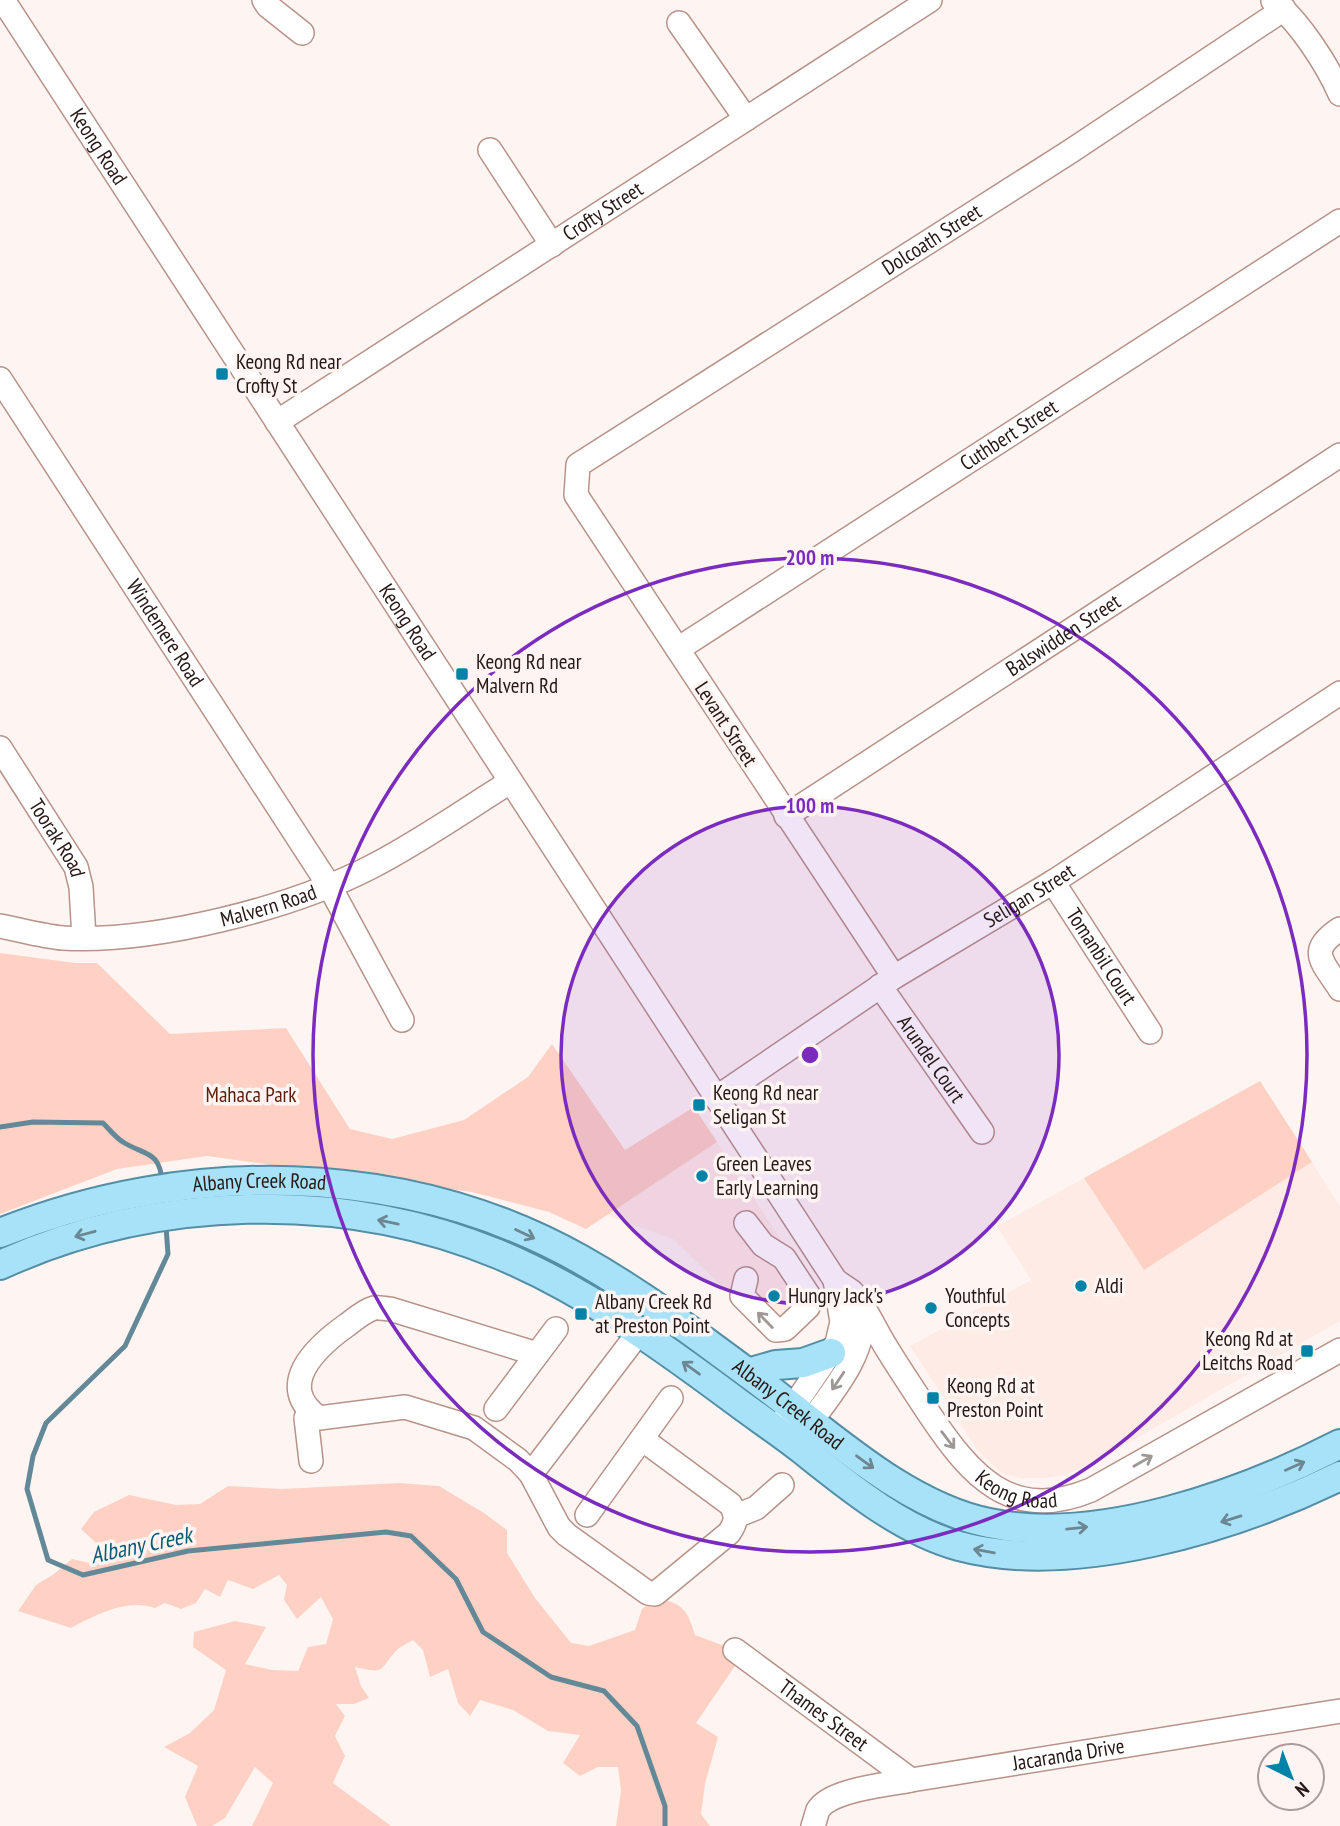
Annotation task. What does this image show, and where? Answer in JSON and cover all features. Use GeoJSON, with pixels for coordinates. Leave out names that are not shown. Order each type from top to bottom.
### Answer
{"type":"FeatureCollection","features":[{"type":"Feature","properties":{"kind":"main road","name":"Albany Creek Road"},"geometry":{"type":"LineString","coordinates":[[0,1233],[60,1210],[141,1191],[197,1183],[251,1180],[308,1181],[374,1190],[461,1210],[500,1222],[596,1269],[648,1300],[882,1474],[934,1505],[987,1523],[1041,1530],[1132,1519],[1251,1484],[1340,1444]]}},
{"type":"Feature","properties":{"kind":"main road","name":"Albany Creek Road"},"geometry":{"type":"LineString","coordinates":[[0,1265],[64,1240],[151,1219],[202,1212],[278,1209],[321,1212],[367,1218],[454,1239],[500,1255],[587,1298],[640,1331],[854,1490],[931,1536],[985,1552],[1020,1556],[1090,1552],[1139,1544],[1189,1532],[1283,1502],[1340,1476]]}},
{"type":"Feature","properties":{"kind":"main road"},"geometry":{"type":"LineString","coordinates":[[454,1239],[461,1210]]}},
{"type":"Feature","properties":{"kind":"main road"},"geometry":{"type":"LineString","coordinates":[[748,1373],[776,1365],[803,1363],[844,1342]]}},
{"type":"Feature","properties":{"kind":"street","name":"Keong Road"},"geometry":{"type":"LineString","coordinates":[[3,0],[835,1280],[854,1294],[938,1427],[978,1477],[991,1486],[1025,1499],[1040,1501],[1075,1497],[1340,1350]]}},
{"type":"Feature","properties":{"kind":"street"},"geometry":{"type":"LineString","coordinates":[[264,0],[302,33]]}},
{"type":"Feature","properties":{"kind":"street","name":"Crofty Street"},"geometry":{"type":"LineString","coordinates":[[277,422],[930,0]]}},
{"type":"Feature","properties":{"kind":"street"},"geometry":{"type":"LineString","coordinates":[[1278,5],[1331,71],[1340,94]]}},
{"type":"Feature","properties":{"kind":"street","name":"Dolcoath Street"},"geometry":{"type":"LineString","coordinates":[[578,465],[1071,151],[1278,5]]}},
{"type":"Feature","properties":{"kind":"street"},"geometry":{"type":"LineString","coordinates":[[679,23],[746,119]]}},
{"type":"Feature","properties":{"kind":"street"},"geometry":{"type":"LineString","coordinates":[[490,150],[552,245]]}},
{"type":"Feature","properties":{"kind":"street","name":"Cuthbert Street"},"geometry":{"type":"LineString","coordinates":[[678,649],[1340,221]]}},
{"type":"Feature","properties":{"kind":"street","name":"Windemere Road"},"geometry":{"type":"LineString","coordinates":[[0,379],[330,887],[402,1020]]}},
{"type":"Feature","properties":{"kind":"street","name":"Balswidden Street"},"geometry":{"type":"LineString","coordinates":[[786,816],[1340,455]]}},
{"type":"Feature","properties":{"kind":"street","name":"Levant Street"},"geometry":{"type":"LineString","coordinates":[[578,465],[576,495],[786,816],[887,982]]}},
{"type":"Feature","properties":{"kind":"street","name":"Seligan Street"},"geometry":{"type":"LineString","coordinates":[[716,1098],[887,982],[1053,882],[1340,693]]}},
{"type":"Feature","properties":{"kind":"street","name":"Toorak Road"},"geometry":{"type":"LineString","coordinates":[[0,748],[76,867],[81,887],[84,938]]}},
{"type":"Feature","properties":{"kind":"street","name":"Malvern Road"},"geometry":{"type":"LineString","coordinates":[[0,926],[61,938],[84,938],[147,933],[223,919],[330,887],[419,841],[510,782]]}},
{"type":"Feature","properties":{"kind":"street","name":"Tomanbil Court"},"geometry":{"type":"LineString","coordinates":[[1053,882],[1150,1032]]}},
{"type":"Feature","properties":{"kind":"street"},"geometry":{"type":"LineString","coordinates":[[1340,929],[1325,939],[1320,950],[1322,960],[1340,989]]}},
{"type":"Feature","properties":{"kind":"street","name":"Arundel Court"},"geometry":{"type":"LineString","coordinates":[[887,982],[982,1132]]}},
{"type":"Feature","properties":{"kind":"street"},"geometry":{"type":"LineString","coordinates":[[746,1223],[763,1245],[784,1258],[806,1290],[810,1301],[808,1307],[785,1329],[776,1331],[742,1296],[746,1279]]}},
{"type":"Feature","properties":{"kind":"street","name":"Keong Road"},"geometry":{"type":"LineString","coordinates":[[835,1280],[844,1342],[883,1351],[896,1364]]}},
{"type":"Feature","properties":{"kind":"street"},"geometry":{"type":"LineString","coordinates":[[785,1438],[863,1316],[860,1304]]}},
{"type":"Feature","properties":{"kind":"street"},"geometry":{"type":"LineString","coordinates":[[537,1354],[390,1309],[376,1308],[365,1312],[325,1341],[306,1364],[299,1381],[303,1402],[319,1418],[405,1407],[474,1428],[518,1460],[531,1474],[559,1527],[648,1593],[655,1594],[729,1533],[735,1524],[736,1516],[730,1504],[642,1438]]}},
{"type":"Feature","properties":{"kind":"street"},"geometry":{"type":"LineString","coordinates":[[496,1409],[556,1329]]}},
{"type":"Feature","properties":{"kind":"street"},"geometry":{"type":"LineString","coordinates":[[531,1474],[640,1331]]}},
{"type":"Feature","properties":{"kind":"street"},"geometry":{"type":"LineString","coordinates":[[802,1413],[852,1361],[844,1342]]}},
{"type":"Feature","properties":{"kind":"street"},"geometry":{"type":"LineString","coordinates":[[587,1515],[671,1398]]}},
{"type":"Feature","properties":{"kind":"street"},"geometry":{"type":"LineString","coordinates":[[310,1411],[306,1418],[311,1461]]}},
{"type":"Feature","properties":{"kind":"street"},"geometry":{"type":"LineString","coordinates":[[736,1516],[756,1508],[782,1486]]}},
{"type":"Feature","properties":{"kind":"street","name":"Thames Street"},"geometry":{"type":"LineString","coordinates":[[735,1650],[911,1780]]}},
{"type":"Feature","properties":{"kind":"street","name":"Jacaranda Drive"},"geometry":{"type":"LineString","coordinates":[[813,1826],[818,1811],[825,1802],[841,1794],[911,1780],[1340,1711]]}},
{"type":"Feature","properties":{"kind":"shaded area"},"geometry":{"type":"Polygon","coordinates":[[[717,1142],[818,1296],[776,1339],[673,1239],[605,1215],[717,1142]]]}},
{"type":"Feature","properties":{"kind":"shaded area"},"geometry":{"type":"Polygon","coordinates":[[[1312,1162],[1340,1206],[1340,1321],[1097,1461],[1065,1475],[1045,1478],[1021,1478],[1003,1474],[978,1451],[910,1346],[1031,1280],[997,1226],[1084,1178],[1144,1270],[1312,1162]]]}},
{"type":"Feature","properties":{"kind":"green space","name":"Mahaca Park"},"geometry":{"type":"Polygon","coordinates":[[[0,953],[75,963],[97,963],[170,1034],[286,1028],[350,1129],[392,1139],[464,1120],[528,1077],[552,1044],[625,1150],[694,1107],[717,1142],[586,1229],[549,1212],[472,1192],[207,1156],[117,1169],[0,1214],[0,953]]]}},
{"type":"Feature","properties":{"kind":"green space"},"geometry":{"type":"Polygon","coordinates":[[[1260,1081],[1312,1162],[1144,1270],[1084,1178],[1260,1081]]]}},
{"type":"Feature","properties":{"kind":"green space"},"geometry":{"type":"Polygon","coordinates":[[[399,1483],[439,1486],[507,1530],[507,1553],[535,1598],[571,1643],[589,1646],[635,1630],[642,1609],[657,1598],[673,1602],[683,1609],[690,1619],[695,1635],[730,1648],[737,1663],[696,1723],[718,1737],[705,1784],[701,1814],[710,1826],[616,1826],[621,1790],[618,1767],[598,1767],[580,1776],[563,1763],[580,1735],[548,1731],[513,1710],[480,1700],[470,1716],[458,1703],[448,1669],[430,1677],[423,1650],[413,1640],[398,1649],[378,1670],[355,1667],[361,1686],[369,1698],[354,1704],[336,1704],[345,1716],[335,1736],[345,1756],[333,1783],[391,1826],[252,1826],[273,1783],[255,1767],[225,1818],[212,1826],[197,1826],[185,1797],[198,1766],[164,1747],[190,1733],[214,1710],[226,1670],[193,1647],[194,1632],[235,1621],[266,1627],[245,1664],[272,1670],[298,1671],[308,1647],[326,1644],[333,1619],[321,1597],[297,1619],[284,1600],[287,1585],[279,1575],[253,1589],[228,1580],[220,1597],[205,1589],[196,1603],[181,1609],[165,1603],[155,1608],[134,1605],[101,1613],[71,1628],[18,1611],[36,1585],[72,1559],[94,1564],[109,1555],[81,1529],[94,1512],[129,1495],[176,1505],[200,1504],[228,1486],[282,1489],[399,1483]]]}},
{"type":"Feature","properties":{"kind":"waterway","name":"Albany Creek"},"geometry":{"type":"LineString","coordinates":[[0,1127],[33,1122],[103,1123],[120,1140],[155,1159],[162,1182]]}},
{"type":"Feature","properties":{"kind":"waterway","name":"Albany Creek"},"geometry":{"type":"LineString","coordinates":[[166,1226],[168,1254],[125,1346],[46,1423],[33,1456],[27,1489],[48,1560],[83,1575],[188,1551],[386,1532],[411,1536],[456,1579],[483,1632],[551,1677],[604,1691],[637,1726],[665,1806],[665,1826]]}},
{"type":"Feature","properties":{"kind":"place","name":"Keong Rd near Crofty St"},"geometry":{"type":"Point","coordinates":[222,374]}},
{"type":"Feature","properties":{"kind":"place","name":"Keong Rd near Malvern Rd"},"geometry":{"type":"Point","coordinates":[462,674]}},
{"type":"Feature","properties":{"kind":"place","name":"Keong Rd near Seligan St"},"geometry":{"type":"Point","coordinates":[699,1105]}},
{"type":"Feature","properties":{"kind":"place","name":"Green Leaves Early Learning"},"geometry":{"type":"Point","coordinates":[702,1176]}},
{"type":"Feature","properties":{"kind":"place","name":"Aldi"},"geometry":{"type":"Point","coordinates":[1081,1286]}},
{"type":"Feature","properties":{"kind":"place","name":"Hungry Jack's"},"geometry":{"type":"Point","coordinates":[774,1296]}},
{"type":"Feature","properties":{"kind":"place","name":"Youthful Concepts"},"geometry":{"type":"Point","coordinates":[931,1308]}},
{"type":"Feature","properties":{"kind":"place","name":"Albany Creek Rd at Preston Point"},"geometry":{"type":"Point","coordinates":[581,1314]}},
{"type":"Feature","properties":{"kind":"place","name":"Keong Rd at Leitchs Road"},"geometry":{"type":"Point","coordinates":[1307,1351]}},
{"type":"Feature","properties":{"kind":"place","name":"Keong Rd at Preston Point"},"geometry":{"type":"Point","coordinates":[933,1398]}}]}
